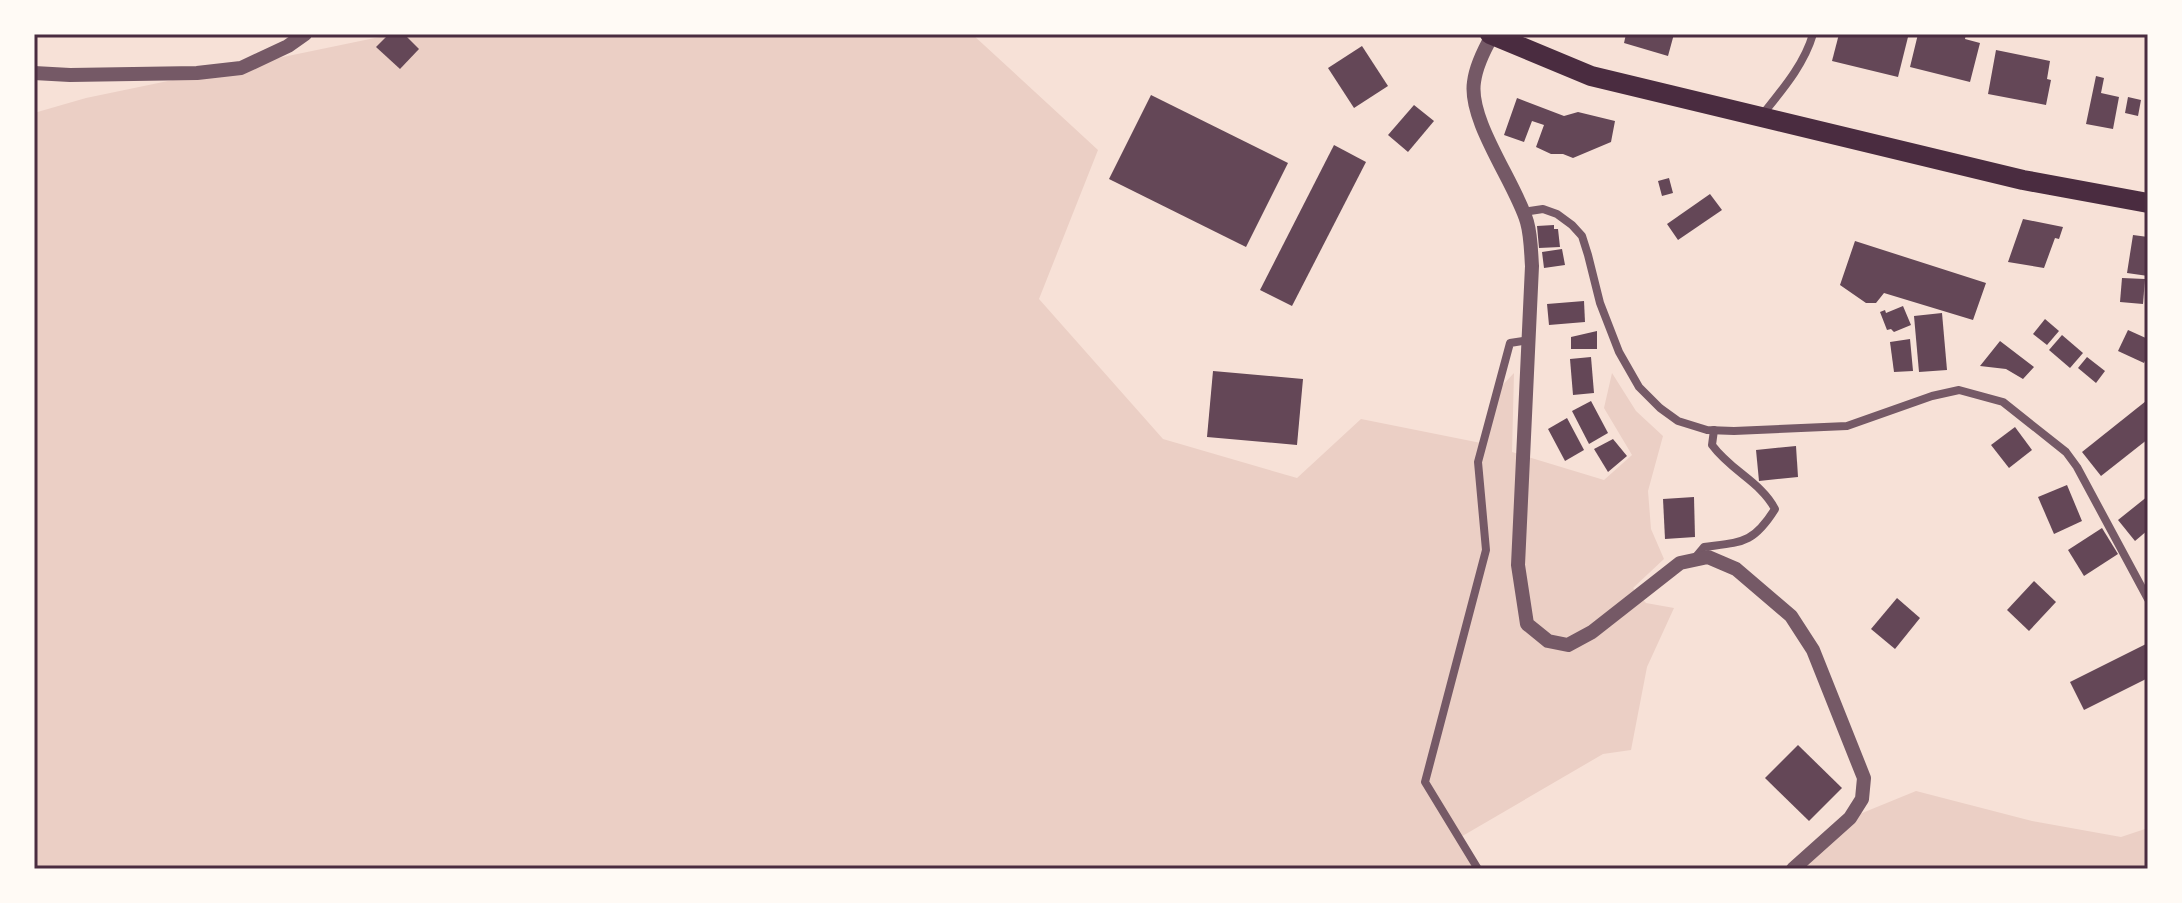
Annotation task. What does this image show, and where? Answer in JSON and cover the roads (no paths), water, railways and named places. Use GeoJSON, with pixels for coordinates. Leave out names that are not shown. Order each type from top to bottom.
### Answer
{"type":"FeatureCollection","features":[{"type":"Feature","properties":{"kind":"highway"},"geometry":{"type":"LineString","coordinates":[[1491,35],[1591,76],[2023,180],[2148,203]]}},
{"type":"Feature","properties":{"kind":"street"},"geometry":{"type":"LineString","coordinates":[[34,73],[197,73],[241,68],[288,46],[305,34]]}},
{"type":"Feature","properties":{"kind":"street"},"geometry":{"type":"LineString","coordinates":[[1761,116],[1790,81],[1813,34]]}},
{"type":"Feature","properties":{"kind":"street"},"geometry":{"type":"LineString","coordinates":[[1491,35],[1481,57],[1473,99],[1528,224],[1532,266],[1518,565],[1527,624],[1548,641],[1568,645],[1592,632],[1680,563],[1708,557],[1736,569],[1791,616],[1813,650],[1864,778],[1862,799],[1850,818],[1793,869]]}},
{"type":"Feature","properties":{"kind":"street"},"geometry":{"type":"LineString","coordinates":[[1523,212],[1543,209],[1557,214],[1582,236],[1600,303],[1619,352],[1639,387],[1678,421],[1714,430],[1734,431],[1847,426],[1932,396],[1959,390],[2003,402],[2066,452],[2148,599]]}},
{"type":"Feature","properties":{"kind":"street"},"geometry":{"type":"LineString","coordinates":[[1478,869],[1425,782],[1486,550],[1478,462],[1510,343],[1529,340]]}},
{"type":"Feature","properties":{"kind":"street"},"geometry":{"type":"LineString","coordinates":[[1693,560],[1704,547],[1753,537],[1775,509],[1768,495],[1723,460],[1712,445],[1714,430]]}}]}
